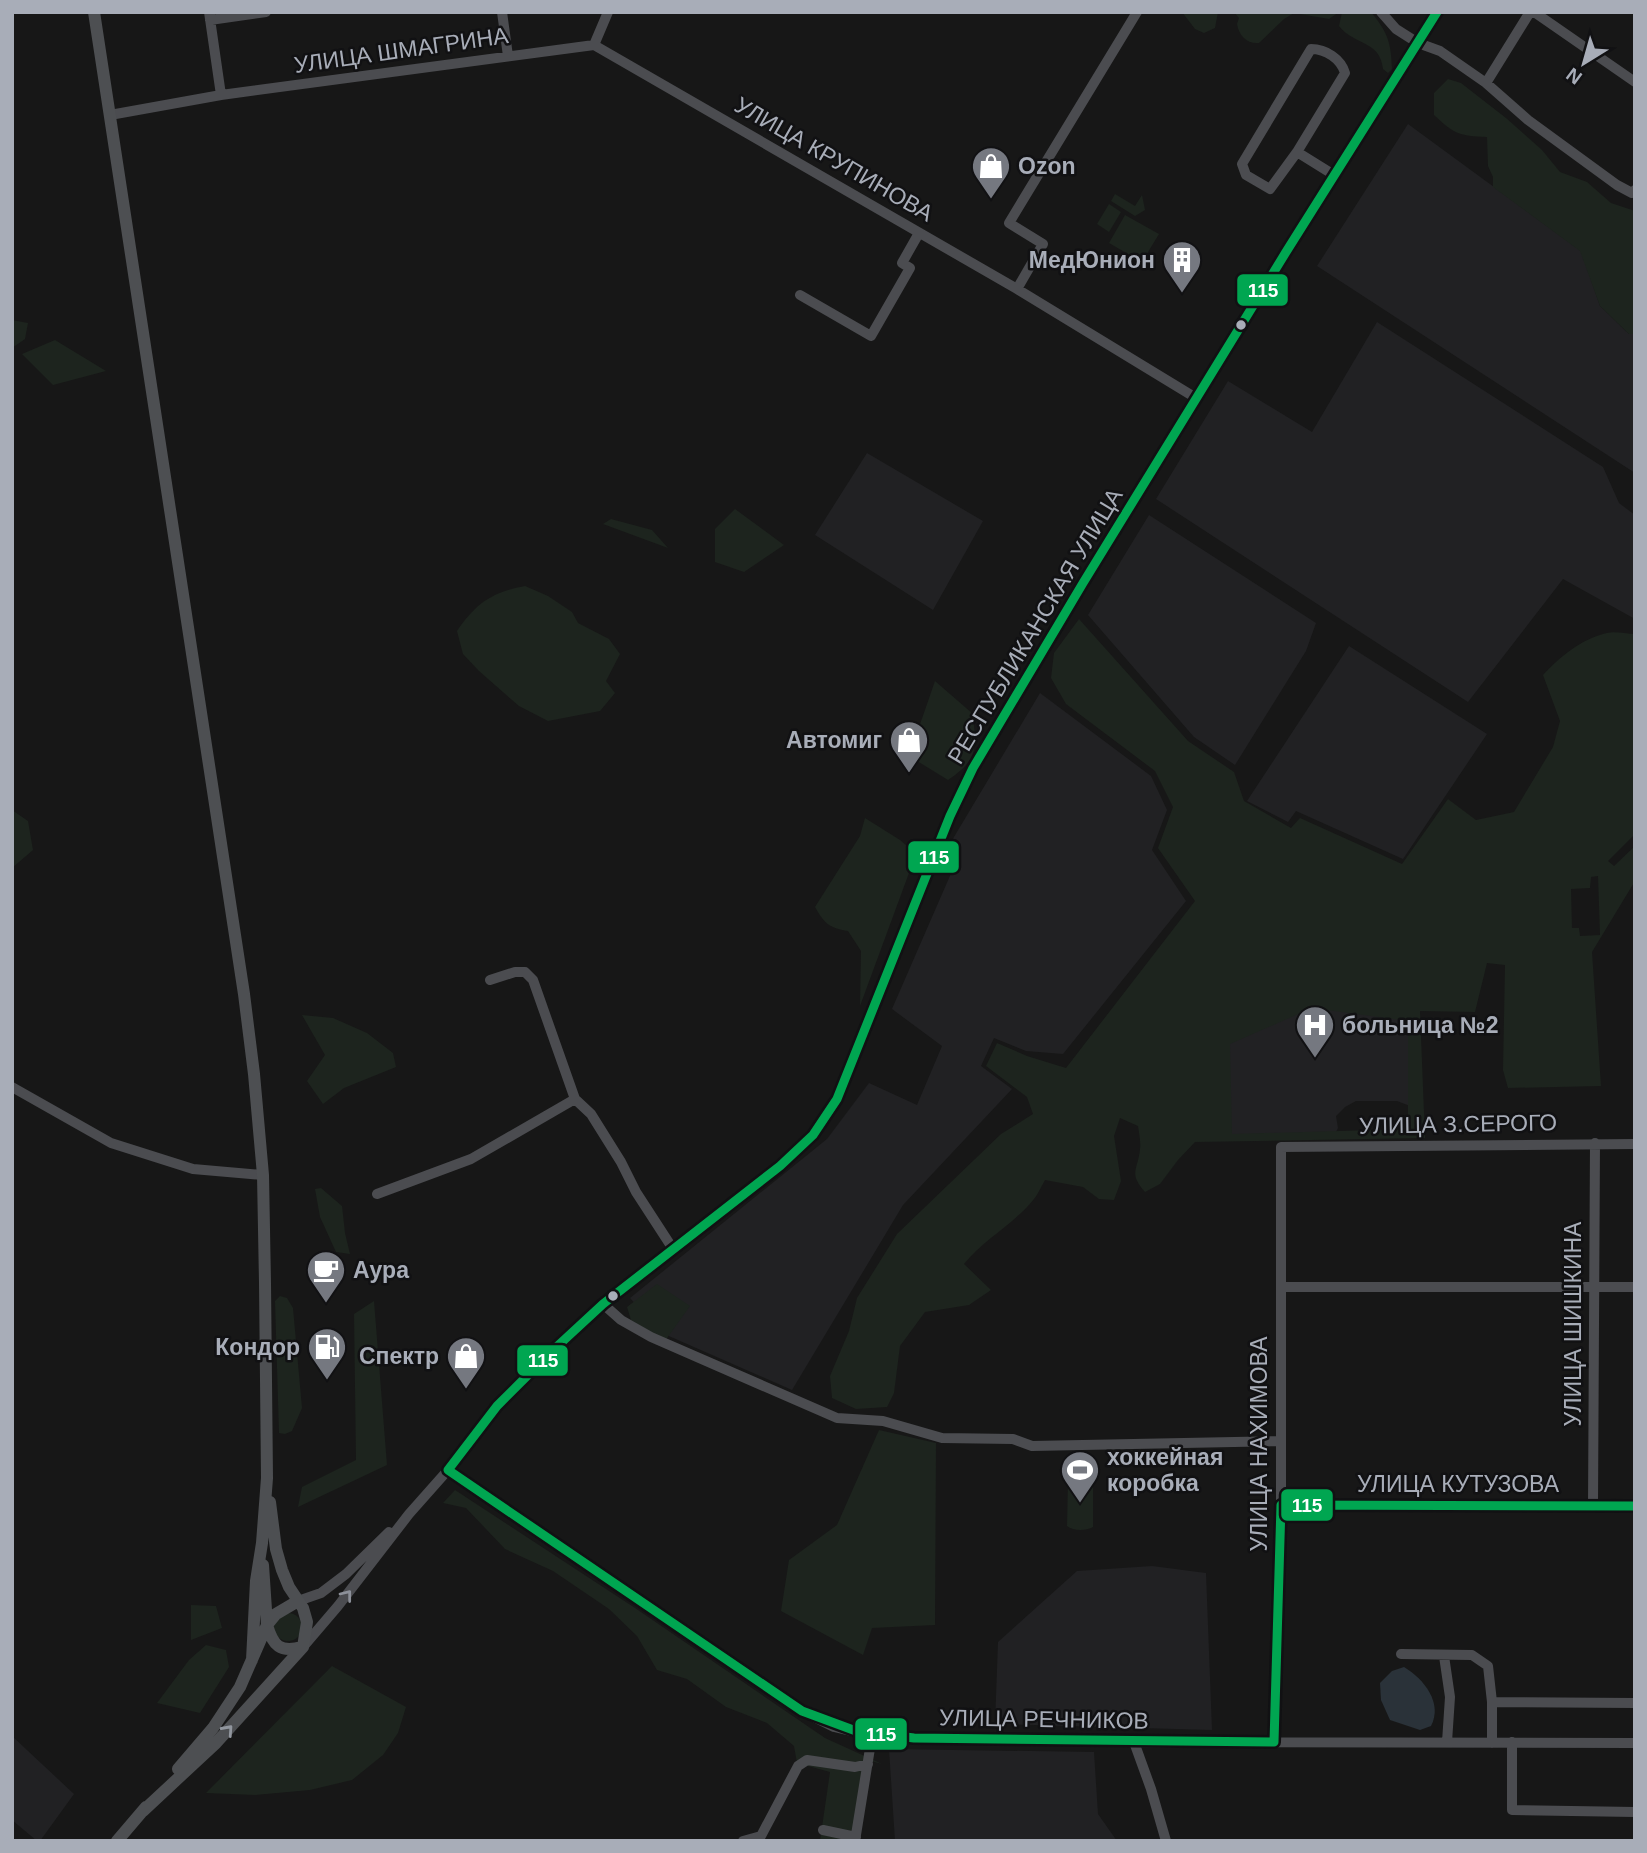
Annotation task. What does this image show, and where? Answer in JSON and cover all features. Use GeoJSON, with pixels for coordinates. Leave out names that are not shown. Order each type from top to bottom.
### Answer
{"type":"FeatureCollection","features":[{"type":"Feature","properties":{"kind":"main road"},"geometry":{"type":"LineString","coordinates":[[94,12],[254,1074],[263,1175],[267,1478],[256,1581],[252,1660]]}},
{"type":"Feature","properties":{"kind":"main road"},"geometry":{"type":"LineString","coordinates":[[143,1811],[216,1743],[303,1647],[307,1622],[303,1608],[289,1587],[276,1549],[267,1478]]}},
{"type":"Feature","properties":{"kind":"main road"},"geometry":{"type":"LineString","coordinates":[[262,1543],[267,1625],[271,1639],[279,1647],[289,1650],[303,1647]]}},
{"type":"Feature","properties":{"kind":"main road"},"geometry":{"type":"LineString","coordinates":[[117,1841],[213,1728],[240,1687],[267,1625],[276,1614],[298,1601]]}},
{"type":"Feature","properties":{"kind":"street"},"geometry":{"type":"LineString","coordinates":[[221,95],[209,16],[266,12]]}},
{"type":"Feature","properties":{"kind":"street"},"geometry":{"type":"LineString","coordinates":[[502,12],[508,56]]}},
{"type":"Feature","properties":{"kind":"street"},"geometry":{"type":"LineString","coordinates":[[594,45],[608,12]]}},
{"type":"Feature","properties":{"kind":"street"},"geometry":{"type":"LineString","coordinates":[[1017,289],[1043,244],[1009,223],[1137,12]]}},
{"type":"Feature","properties":{"kind":"street"},"geometry":{"type":"LineString","coordinates":[[1381,12],[1395,29],[1418,43],[1440,51],[1486,83],[1528,120],[1634,193]]}},
{"type":"Feature","properties":{"kind":"street","name":"РЕСПУБЛИКАНСКАЯ УЛИЦА"},"geometry":{"type":"LineString","coordinates":[[409,1514],[448,1470],[497,1406],[603,1304],[780,1166],[813,1135],[837,1098],[950,816],[973,768],[1196,398],[1437,12]]}},
{"type":"Feature","properties":{"kind":"street"},"geometry":{"type":"LineString","coordinates":[[1486,83],[1532,12],[1635,82]]}},
{"type":"Feature","properties":{"kind":"street","name":"УЛИЦА ШМАГРИНА"},"geometry":{"type":"LineString","coordinates":[[110,115],[221,95],[594,45]]}},
{"type":"Feature","properties":{"kind":"street","name":"УЛИЦА КРУПИНОВА"},"geometry":{"type":"LineString","coordinates":[[594,45],[1017,289],[1196,398]]}},
{"type":"Feature","properties":{"kind":"street"},"geometry":{"type":"LineString","coordinates":[[1311,49],[1321,49],[1342,64],[1345,73],[1297,152],[1270,189],[1247,175],[1242,164],[1311,49]]}},
{"type":"Feature","properties":{"kind":"street"},"geometry":{"type":"LineString","coordinates":[[1297,152],[1335,175]]}},
{"type":"Feature","properties":{"kind":"street"},"geometry":{"type":"LineString","coordinates":[[800,295],[871,336],[910,268],[902,263],[919,233]]}},
{"type":"Feature","properties":{"kind":"street"},"geometry":{"type":"LineString","coordinates":[[490,980],[514,972],[525,972],[533,980],[575,1099],[591,1114],[673,1249]]}},
{"type":"Feature","properties":{"kind":"street"},"geometry":{"type":"LineString","coordinates":[[12,1087],[111,1143],[193,1169],[263,1175]]}},
{"type":"Feature","properties":{"kind":"street"},"geometry":{"type":"LineString","coordinates":[[377,1194],[419,1181],[471,1159],[575,1099]]}},
{"type":"Feature","properties":{"kind":"street","name":"УЛИЦА ШИШКИНА"},"geometry":{"type":"LineString","coordinates":[[1593,1506],[1595,1143]]}},
{"type":"Feature","properties":{"kind":"street","name":"УЛИЦА З.СЕРОГО"},"geometry":{"type":"LineString","coordinates":[[1281,1147],[1635,1144]]}},
{"type":"Feature","properties":{"kind":"street","name":"УЛИЦА НАХИМОВА"},"geometry":{"type":"LineString","coordinates":[[1275,1742],[1281,1505],[1281,1147]]}},
{"type":"Feature","properties":{"kind":"street"},"geometry":{"type":"LineString","coordinates":[[1281,1287],[1635,1287]]}},
{"type":"Feature","properties":{"kind":"street"},"geometry":{"type":"LineString","coordinates":[[603,1304],[621,1320],[652,1337],[837,1418],[883,1420],[942,1438],[1013,1439],[1032,1446],[1280,1441]]}},
{"type":"Feature","properties":{"kind":"street","name":"УЛИЦА РЕЧНИКОВ"},"geometry":{"type":"LineString","coordinates":[[448,1470],[802,1711],[834,1727],[872,1736],[1133,1742],[1635,1743]]}},
{"type":"Feature","properties":{"kind":"street","name":"УЛИЦА КУТУЗОВА"},"geometry":{"type":"LineString","coordinates":[[1281,1505],[1635,1506]]}},
{"type":"Feature","properties":{"kind":"street"},"geometry":{"type":"LineString","coordinates":[[298,1601],[321,1593],[346,1574],[409,1514]]}},
{"type":"Feature","properties":{"kind":"street"},"geometry":{"type":"LineString","coordinates":[[303,1647],[409,1514]]}},
{"type":"Feature","properties":{"kind":"street"},"geometry":{"type":"LineString","coordinates":[[289,1587],[311,1597]]}},
{"type":"Feature","properties":{"kind":"street"},"geometry":{"type":"LineString","coordinates":[[1401,1654],[1472,1655],[1488,1666],[1492,1702],[1492,1743]]}},
{"type":"Feature","properties":{"kind":"street"},"geometry":{"type":"LineString","coordinates":[[1444,1656],[1450,1697],[1447,1742]]}},
{"type":"Feature","properties":{"kind":"street"},"geometry":{"type":"LineString","coordinates":[[1492,1702],[1635,1703]]}},
{"type":"Feature","properties":{"kind":"street"},"geometry":{"type":"LineString","coordinates":[[823,1830],[856,1839],[872,1736]]}},
{"type":"Feature","properties":{"kind":"street"},"geometry":{"type":"LineString","coordinates":[[1133,1742],[1151,1789],[1166,1841]]}},
{"type":"Feature","properties":{"kind":"street"},"geometry":{"type":"LineString","coordinates":[[1512,1742],[1513,1810],[1635,1812]]}},
{"type":"Feature","properties":{"kind":"street"},"geometry":{"type":"LineString","coordinates":[[743,1841],[761,1836],[798,1766],[807,1760],[855,1767],[867,1764]]}},
{"type":"Feature","properties":{"kind":"shaded area"},"geometry":{"type":"Polygon","coordinates":[[[1182,12],[1218,12],[1215,28],[1204,33],[1195,29],[1182,12]]]}},
{"type":"Feature","properties":{"kind":"shaded area"},"geometry":{"type":"Polygon","coordinates":[[[1234,12],[1339,12],[1329,19],[1294,13],[1259,43],[1247,41],[1242,36],[1237,24],[1239,18],[1234,12]]]}},
{"type":"Feature","properties":{"kind":"shaded area"},"geometry":{"type":"Polygon","coordinates":[[[1342,12],[1371,12],[1377,19],[1385,32],[1391,52],[1392,69],[1388,73],[1372,48],[1339,26],[1342,12]]]}},
{"type":"Feature","properties":{"kind":"shaded area"},"geometry":{"type":"Polygon","coordinates":[[[1448,79],[1461,83],[1506,118],[1542,150],[1560,172],[1587,182],[1611,203],[1635,211],[1635,334],[1629,334],[1600,306],[1580,251],[1493,187],[1493,177],[1488,166],[1487,137],[1457,133],[1434,115],[1434,93],[1448,79]]]}},
{"type":"Feature","properties":{"kind":"shaded area"},"geometry":{"type":"Polygon","coordinates":[[[1408,124],[1581,251],[1600,306],[1629,334],[1635,334],[1635,473],[1317,266],[1408,124]]]}},
{"type":"Feature","properties":{"kind":"shaded area"},"geometry":{"type":"Polygon","coordinates":[[[1115,194],[1135,206],[1142,195],[1145,210],[1135,216],[1111,201],[1115,194]]]}},
{"type":"Feature","properties":{"kind":"shaded area"},"geometry":{"type":"Polygon","coordinates":[[[1109,204],[1121,212],[1109,232],[1097,224],[1109,204]]]}},
{"type":"Feature","properties":{"kind":"shaded area"},"geometry":{"type":"Polygon","coordinates":[[[1125,215],[1159,234],[1142,262],[1109,243],[1125,215]]]}},
{"type":"Feature","properties":{"kind":"shaded area"},"geometry":{"type":"Polygon","coordinates":[[[12,320],[28,323],[25,339],[12,348],[12,320]]]}},
{"type":"Feature","properties":{"kind":"shaded area"},"geometry":{"type":"Polygon","coordinates":[[[1377,322],[1603,467],[1619,503],[1635,515],[1635,619],[1563,579],[1468,702],[1156,499],[1228,381],[1312,432],[1377,322]]]}},
{"type":"Feature","properties":{"kind":"shaded area"},"geometry":{"type":"Polygon","coordinates":[[[55,340],[106,371],[53,385],[22,354],[55,340]]]}},
{"type":"Feature","properties":{"kind":"shaded area"},"geometry":{"type":"Polygon","coordinates":[[[867,453],[983,521],[933,610],[815,535],[867,453]]]}},
{"type":"Feature","properties":{"kind":"shaded area"},"geometry":{"type":"Polygon","coordinates":[[[735,509],[784,545],[744,572],[715,562],[715,529],[735,509]]]}},
{"type":"Feature","properties":{"kind":"shaded area"},"geometry":{"type":"Polygon","coordinates":[[[1149,515],[1316,623],[1306,651],[1235,765],[1194,737],[1088,615],[1149,515]]]}},
{"type":"Feature","properties":{"kind":"shaded area"},"geometry":{"type":"Polygon","coordinates":[[[611,519],[652,530],[668,548],[603,524],[611,519]]]}},
{"type":"Feature","properties":{"kind":"shaded area"},"geometry":{"type":"Polygon","coordinates":[[[525,586],[548,596],[572,612],[578,623],[609,639],[620,654],[606,681],[615,693],[600,711],[548,721],[519,706],[463,654],[457,631],[471,613],[494,595],[525,586]]]}},
{"type":"Feature","properties":{"kind":"shaded area"},"geometry":{"type":"Polygon","coordinates":[[[1079,619],[1188,741],[1234,772],[1244,801],[1291,828],[1300,818],[1402,864],[1448,799],[1476,820],[1514,812],[1553,747],[1560,721],[1543,675],[1564,655],[1589,639],[1610,632],[1635,634],[1635,834],[1608,861],[1614,866],[1635,846],[1635,881],[1592,952],[1601,1086],[1508,1088],[1503,1070],[1505,965],[1487,963],[1475,1012],[1420,1011],[1425,1138],[1195,1142],[1160,1184],[1145,1192],[1135,1176],[1140,1146],[1138,1126],[1120,1118],[1114,1136],[1121,1181],[1114,1200],[1099,1199],[1083,1187],[1045,1180],[1026,1208],[964,1264],[991,1290],[969,1305],[925,1312],[900,1346],[894,1393],[887,1407],[856,1409],[832,1398],[830,1376],[849,1331],[857,1298],[897,1234],[1001,1134],[1033,1114],[1027,1097],[986,1066],[997,1043],[1066,1068],[1195,901],[1158,848],[1173,807],[1155,771],[1066,704],[1051,678],[1054,653],[1079,619]],[[1598,876],[1591,877],[1590,888],[1571,889],[1572,928],[1579,928],[1580,936],[1600,935],[1598,876]],[[1312,1008],[1230,1044],[1232,1134],[1408,1129],[1408,1021],[1312,1008]]]}},
{"type":"Feature","properties":{"kind":"shaded area"},"geometry":{"type":"Polygon","coordinates":[[[1349,646],[1487,734],[1403,859],[1296,811],[1288,822],[1247,801],[1349,646]]]}},
{"type":"Feature","properties":{"kind":"shaded area"},"geometry":{"type":"Polygon","coordinates":[[[935,681],[973,714],[973,752],[965,766],[948,780],[909,756],[935,681]]]}},
{"type":"Feature","properties":{"kind":"shaded area"},"geometry":{"type":"Polygon","coordinates":[[[1040,693],[1151,776],[1167,810],[1152,850],[1186,901],[1063,1054],[1026,1051],[994,1038],[981,1066],[1012,1089],[903,1205],[792,1390],[662,1333],[630,1298],[827,1139],[869,1083],[917,1105],[942,1046],[892,1009],[959,855],[951,842],[1040,693]]]}},
{"type":"Feature","properties":{"kind":"shaded area"},"geometry":{"type":"Polygon","coordinates":[[[12,810],[28,821],[33,850],[12,868],[12,810]]]}},
{"type":"Feature","properties":{"kind":"shaded area"},"geometry":{"type":"Polygon","coordinates":[[[865,818],[900,840],[916,854],[860,1006],[861,951],[848,931],[828,924],[815,907],[860,836],[865,818]]]}},
{"type":"Feature","properties":{"kind":"shaded area","name":"больница №2"},"geometry":{"type":"Polygon","coordinates":[[[1330,986],[1420,1025],[1423,1111],[1397,1101],[1356,1101],[1336,1116],[1338,1128],[1334,1136],[1215,1135],[1228,1036],[1330,986]]]}},
{"type":"Feature","properties":{"kind":"shaded area"},"geometry":{"type":"Polygon","coordinates":[[[302,1015],[333,1018],[367,1033],[393,1053],[396,1067],[344,1088],[323,1104],[307,1081],[325,1055],[302,1015]]]}},
{"type":"Feature","properties":{"kind":"shaded area"},"geometry":{"type":"Polygon","coordinates":[[[321,1188],[342,1206],[350,1254],[336,1252],[320,1217],[315,1189],[321,1188]]]}},
{"type":"Feature","properties":{"kind":"shaded area"},"geometry":{"type":"Polygon","coordinates":[[[657,1284],[690,1306],[665,1341],[631,1320],[627,1307],[657,1284]]]}},
{"type":"Feature","properties":{"kind":"shaded area"},"geometry":{"type":"Polygon","coordinates":[[[280,1296],[287,1298],[293,1308],[302,1408],[292,1431],[285,1434],[279,1433],[275,1301],[280,1296]]]}},
{"type":"Feature","properties":{"kind":"shaded area"},"geometry":{"type":"Polygon","coordinates":[[[374,1301],[387,1465],[298,1507],[302,1487],[356,1460],[354,1314],[374,1301]]]}},
{"type":"Feature","properties":{"kind":"shaded area"},"geometry":{"type":"Polygon","coordinates":[[[879,1430],[936,1443],[935,1625],[872,1628],[863,1655],[781,1611],[789,1560],[837,1525],[879,1430]]]}},
{"type":"Feature","properties":{"kind":"shaded area","name":"хоккейная коробка"},"geometry":{"type":"Polygon","coordinates":[[[1090,1479],[1093,1483],[1093,1527],[1076,1530],[1067,1526],[1068,1481],[1090,1479]]]}},
{"type":"Feature","properties":{"kind":"shaded area"},"geometry":{"type":"Polygon","coordinates":[[[455,1490],[635,1608],[825,1738],[882,1764],[871,1761],[856,1841],[820,1841],[830,1772],[797,1763],[794,1746],[767,1723],[726,1707],[687,1679],[657,1670],[637,1636],[609,1609],[553,1571],[505,1549],[466,1508],[443,1503],[455,1490]]]}},
{"type":"Feature","properties":{"kind":"shaded area"},"geometry":{"type":"Polygon","coordinates":[[[1152,1566],[1206,1573],[1212,1730],[995,1724],[998,1642],[1077,1571],[1152,1566]]]}},
{"type":"Feature","properties":{"kind":"shaded area"},"geometry":{"type":"Polygon","coordinates":[[[191,1605],[216,1606],[222,1628],[191,1640],[191,1605]]]}},
{"type":"Feature","properties":{"kind":"shaded area"},"geometry":{"type":"Polygon","coordinates":[[[288,1613],[298,1617],[302,1627],[298,1637],[288,1641],[278,1637],[274,1627],[278,1617],[288,1613]]]}},
{"type":"Feature","properties":{"kind":"shaded area"},"geometry":{"type":"Polygon","coordinates":[[[206,1645],[226,1650],[229,1667],[200,1713],[157,1703],[189,1660],[206,1645]]]}},
{"type":"Feature","properties":{"kind":"shaded area"},"geometry":{"type":"Polygon","coordinates":[[[332,1666],[406,1707],[398,1733],[383,1755],[352,1780],[310,1790],[255,1795],[206,1793],[332,1666]]]}},
{"type":"Feature","properties":{"kind":"shaded area"},"geometry":{"type":"Polygon","coordinates":[[[1404,1667],[1418,1678],[1433,1700],[1435,1709],[1431,1726],[1420,1730],[1390,1720],[1381,1700],[1380,1683],[1392,1671],[1404,1667]]]}},
{"type":"Feature","properties":{"kind":"shaded area"},"geometry":{"type":"Polygon","coordinates":[[[12,1736],[74,1794],[40,1841],[12,1820],[12,1736]]]}},
{"type":"Feature","properties":{"kind":"shaded area"},"geometry":{"type":"Polygon","coordinates":[[[889,1749],[1094,1752],[1098,1814],[1117,1841],[895,1841],[889,1749]]]}},
{"type":"Feature","properties":{"kind":"transit line","name":"115"},"geometry":{"type":"LineString","coordinates":[[1437,12],[1286,252],[973,768],[950,816],[837,1099],[813,1135],[780,1166],[603,1304],[497,1406],[448,1470],[802,1711],[856,1731],[914,1738],[1274,1742],[1281,1505],[1635,1506]]}},
{"type":"Feature","properties":{"kind":"place","name":"Ozon"},"geometry":{"type":"Point","coordinates":[991,200]}},
{"type":"Feature","properties":{"kind":"place","name":"МедЮнион"},"geometry":{"type":"Point","coordinates":[1182,294]}},
{"type":"Feature","properties":{"kind":"place","name":"Автомиг"},"geometry":{"type":"Point","coordinates":[909,774]}},
{"type":"Feature","properties":{"kind":"place","name":"больница №2"},"geometry":{"type":"Point","coordinates":[1315,1059]}},
{"type":"Feature","properties":{"kind":"place","name":"Аура"},"geometry":{"type":"Point","coordinates":[326,1304]}},
{"type":"Feature","properties":{"kind":"place","name":"Кондор"},"geometry":{"type":"Point","coordinates":[327,1381]}},
{"type":"Feature","properties":{"kind":"place","name":"Спектр"},"geometry":{"type":"Point","coordinates":[466,1390]}},
{"type":"Feature","properties":{"kind":"place","name":"хоккейная коробка"},"geometry":{"type":"Point","coordinates":[1080,1504]}}]}
